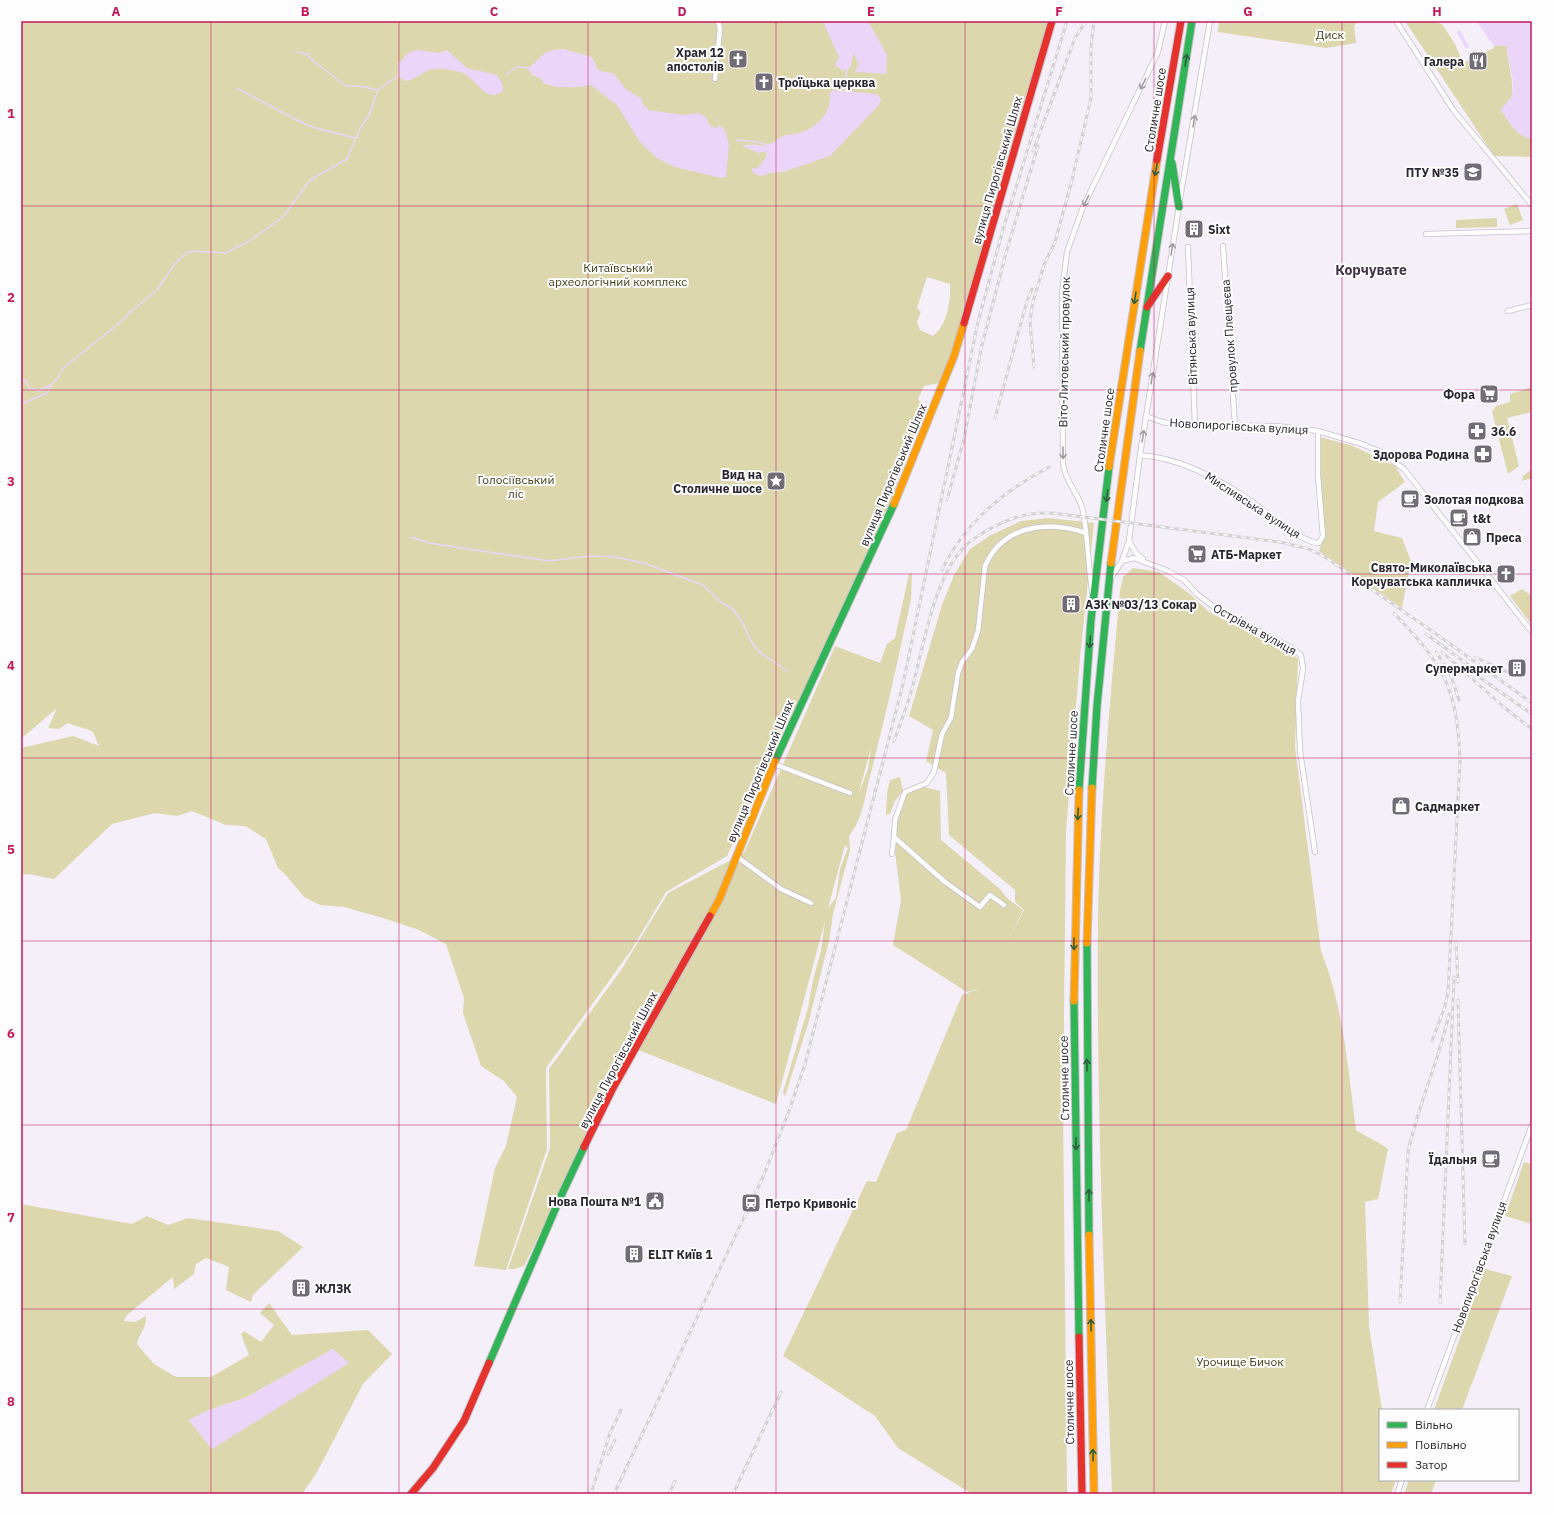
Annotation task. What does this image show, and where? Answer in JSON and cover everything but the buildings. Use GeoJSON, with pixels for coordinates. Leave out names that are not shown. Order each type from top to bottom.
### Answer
{"type":"FeatureCollection","features":[{"type":"Feature","properties":{"kind":"main road","name":"вулиця Пирогівський Шлях"},"geometry":{"type":"LineString","coordinates":[[411,1494],[425,1479],[446,1451],[464,1421],[563,1191],[613,1088],[719,900],[774,764],[892,508],[946,378],[963,327],[1052,21]]}},
{"type":"Feature","properties":{"kind":"main road","name":"Столичне шосе"},"geometry":{"type":"LineString","coordinates":[[1082,1494],[1074,1012],[1074,907],[1084,704],[1093,603],[1112,439],[1181,21]]}},
{"type":"Feature","properties":{"kind":"main road","name":"Столичне шосе"},"geometry":{"type":"LineString","coordinates":[[1094,1494],[1086,933],[1090,802],[1097,705],[1109,581],[1125,441],[1192,21]]}},
{"type":"Feature","properties":{"kind":"main road"},"geometry":{"type":"LineString","coordinates":[[1171,154],[1179,207]]}},
{"type":"Feature","properties":{"kind":"main road"},"geometry":{"type":"LineString","coordinates":[[1146,309],[1168,276]]}},
{"type":"Feature","properties":{"kind":"street"},"geometry":{"type":"LineString","coordinates":[[715,79],[720,29],[718,21]]}},
{"type":"Feature","properties":{"kind":"street","name":"Віто-Литовський провулок"},"geometry":{"type":"LineString","coordinates":[[1093,603],[1086,533],[1080,503],[1066,476],[1063,464],[1062,292],[1066,258],[1083,207],[1158,52],[1165,21]]}},
{"type":"Feature","properties":{"kind":"street"},"geometry":{"type":"LineString","coordinates":[[1109,581],[1122,561],[1129,541],[1146,416],[1210,21]]}},
{"type":"Feature","properties":{"kind":"street"},"geometry":{"type":"LineString","coordinates":[[1396,21],[1454,111],[1532,205]]}},
{"type":"Feature","properties":{"kind":"street"},"geometry":{"type":"LineString","coordinates":[[1426,234],[1532,231]]}},
{"type":"Feature","properties":{"kind":"street","name":"провулок Плещеєва"},"geometry":{"type":"LineString","coordinates":[[1223,246],[1234,426]]}},
{"type":"Feature","properties":{"kind":"street","name":"Вітянська вулиця"},"geometry":{"type":"LineString","coordinates":[[1188,247],[1195,426]]}},
{"type":"Feature","properties":{"kind":"street"},"geometry":{"type":"LineString","coordinates":[[1508,311],[1532,305]]}},
{"type":"Feature","properties":{"kind":"street","name":"Новопирогівська вулиця"},"geometry":{"type":"LineString","coordinates":[[1146,416],[1172,424],[1195,426],[1276,426],[1318,430],[1382,452],[1404,469],[1532,632]]}},
{"type":"Feature","properties":{"kind":"street","name":"Мисливська вулиця"},"geometry":{"type":"LineString","coordinates":[[1140,455],[1176,461],[1196,468],[1246,497],[1301,536],[1315,543],[1320,543],[1323,536],[1318,476],[1318,430]]}},
{"type":"Feature","properties":{"kind":"street"},"geometry":{"type":"LineString","coordinates":[[892,854],[895,820],[905,792],[927,783],[934,772],[942,734],[951,718],[958,673],[962,662],[972,649],[978,631],[985,566],[988,558],[1005,538],[1024,529],[1068,529],[1086,533]]}},
{"type":"Feature","properties":{"kind":"street","name":"Острівна вулиця"},"geometry":{"type":"LineString","coordinates":[[1129,541],[1136,553],[1144,561]]}},
{"type":"Feature","properties":{"kind":"street","name":"Острівна вулиця"},"geometry":{"type":"LineString","coordinates":[[1122,561],[1134,558],[1144,561],[1184,580],[1197,594],[1214,607],[1292,648],[1301,655],[1303,669],[1298,701],[1300,751],[1315,852]]}},
{"type":"Feature","properties":{"kind":"street"},"geometry":{"type":"LineString","coordinates":[[774,764],[850,793]]}},
{"type":"Feature","properties":{"kind":"street"},"geometry":{"type":"LineString","coordinates":[[894,837],[945,882],[980,907],[990,894],[1004,905]]}},
{"type":"Feature","properties":{"kind":"street"},"geometry":{"type":"LineString","coordinates":[[736,856],[781,889],[811,903]]}},
{"type":"Feature","properties":{"kind":"street","name":"Новопирогівська вулиця"},"geometry":{"type":"LineString","coordinates":[[1427,1409],[1532,1125]]}},
{"type":"Feature","properties":{"kind":"street"},"geometry":{"type":"LineString","coordinates":[[1396,1494],[1402,1481]]}},
{"type":"Feature","properties":{"kind":"green space","name":"Голосіївський ліс"},"geometry":{"type":"Polygon","coordinates":[[[21,21],[1048,21],[988,241],[949,363],[939,383],[924,386],[918,399],[925,408],[889,505],[727,856],[666,892],[632,949],[546,1068],[547,1149],[506,1270],[474,1266],[495,1168],[506,1146],[517,1097],[504,1081],[481,1066],[463,1013],[464,998],[446,944],[419,930],[383,918],[344,907],[320,905],[304,897],[285,874],[278,868],[266,839],[245,826],[226,825],[192,811],[177,816],[155,813],[112,824],[54,879],[28,874],[21,875],[21,748],[73,736],[99,746],[93,732],[86,729],[68,723],[59,729],[48,728],[57,708],[21,739],[21,21]],[[927,277],[917,308],[921,312],[917,322],[920,330],[933,336],[942,326],[949,305],[950,284],[927,277]]]}},
{"type":"Feature","properties":{"kind":"green space","name":"Диск"},"geometry":{"type":"Polygon","coordinates":[[[1219,21],[1362,21],[1354,25],[1356,43],[1326,48],[1218,32],[1219,21]]]}},
{"type":"Feature","properties":{"kind":"green space"},"geometry":{"type":"Polygon","coordinates":[[[1405,21],[1428,21],[1442,24],[1455,44],[1463,63],[1494,48],[1494,46],[1507,46],[1512,82],[1512,95],[1532,126],[1532,157],[1494,156],[1405,21]]]}},
{"type":"Feature","properties":{"kind":"green space"},"geometry":{"type":"Polygon","coordinates":[[[1517,204],[1523,220],[1510,225],[1504,209],[1517,204]]]}},
{"type":"Feature","properties":{"kind":"green space"},"geometry":{"type":"Polygon","coordinates":[[[1497,218],[1497,227],[1456,228],[1456,220],[1497,218]]]}},
{"type":"Feature","properties":{"kind":"green space"},"geometry":{"type":"Polygon","coordinates":[[[1532,387],[1532,412],[1507,418],[1519,466],[1508,474],[1492,412],[1496,406],[1510,402],[1510,394],[1532,387]]]}},
{"type":"Feature","properties":{"kind":"green space"},"geometry":{"type":"Polygon","coordinates":[[[1320,437],[1353,446],[1395,466],[1405,482],[1378,502],[1374,531],[1402,538],[1411,561],[1402,608],[1319,551],[1323,540],[1320,437]]]}},
{"type":"Feature","properties":{"kind":"green space"},"geometry":{"type":"Polygon","coordinates":[[[1532,469],[1532,478],[1522,481],[1523,476],[1532,469]]]}},
{"type":"Feature","properties":{"kind":"green space"},"geometry":{"type":"Polygon","coordinates":[[[1049,518],[1094,523],[1080,657],[1066,831],[1063,1106],[1067,1494],[972,1494],[898,1448],[875,1416],[783,1356],[867,1181],[876,1182],[897,1133],[906,1130],[962,995],[983,987],[967,992],[893,945],[901,900],[892,827],[908,792],[924,787],[940,791],[941,840],[1000,889],[1007,898],[1023,910],[1009,938],[1024,910],[1015,902],[1015,890],[949,835],[946,773],[926,761],[933,730],[909,716],[942,605],[954,575],[970,549],[991,535],[1021,521],[1049,518]]]}},
{"type":"Feature","properties":{"kind":"green space","name":"Урочище Бичок"},"geometry":{"type":"Polygon","coordinates":[[[1133,568],[1159,572],[1190,594],[1209,612],[1298,658],[1295,747],[1321,951],[1329,973],[1340,1017],[1356,1130],[1388,1149],[1378,1199],[1365,1202],[1369,1326],[1382,1409],[1379,1409],[1379,1481],[1396,1481],[1391,1494],[1112,1494],[1098,1062],[1098,917],[1103,795],[1120,591],[1123,577],[1133,568]]]}},
{"type":"Feature","properties":{"kind":"green space"},"geometry":{"type":"Polygon","coordinates":[[[912,573],[911,599],[886,712],[862,810],[857,824],[849,836],[850,850],[833,914],[829,941],[808,1024],[785,1096],[783,1092],[808,1008],[813,980],[821,951],[825,921],[776,1104],[633,1048],[611,1087],[524,1266],[515,1269],[508,1269],[550,1148],[549,1069],[621,970],[668,893],[744,853],[835,646],[880,663],[887,644],[895,638],[909,574],[912,573]],[[871,749],[858,795],[868,769],[871,749]],[[845,845],[828,908],[836,898],[840,869],[848,848],[845,845]]]}},
{"type":"Feature","properties":{"kind":"green space"},"geometry":{"type":"Polygon","coordinates":[[[1522,589],[1532,596],[1532,625],[1510,596],[1522,589]]]}},
{"type":"Feature","properties":{"kind":"green space"},"geometry":{"type":"Polygon","coordinates":[[[900,777],[903,791],[895,801],[890,814],[886,815],[887,793],[890,780],[900,777]]]}},
{"type":"Feature","properties":{"kind":"green space"},"geometry":{"type":"Polygon","coordinates":[[[1524,1162],[1532,1164],[1532,1224],[1505,1216],[1524,1162]]]}},
{"type":"Feature","properties":{"kind":"green space"},"geometry":{"type":"Polygon","coordinates":[[[21,1204],[132,1224],[147,1216],[168,1225],[188,1218],[278,1231],[303,1247],[253,1295],[251,1302],[226,1290],[229,1267],[206,1258],[196,1264],[194,1274],[174,1289],[173,1277],[127,1315],[124,1321],[135,1322],[146,1316],[145,1324],[137,1344],[154,1364],[176,1377],[211,1377],[249,1355],[241,1334],[244,1331],[261,1342],[274,1325],[260,1313],[269,1303],[292,1335],[368,1330],[392,1354],[363,1384],[316,1474],[302,1494],[21,1494],[21,1204]],[[333,1349],[245,1398],[209,1410],[189,1420],[212,1449],[333,1349]]]}},
{"type":"Feature","properties":{"kind":"green space"},"geometry":{"type":"Polygon","coordinates":[[[1485,1269],[1512,1276],[1462,1409],[1434,1409],[1485,1269]]]}},
{"type":"Feature","properties":{"kind":"green space"},"geometry":{"type":"Polygon","coordinates":[[[1409,1481],[1436,1481],[1431,1494],[1404,1494],[1409,1481]]]}},
{"type":"Feature","properties":{"kind":"shaded area"},"geometry":{"type":"Polygon","coordinates":[[[824,21],[868,21],[887,55],[886,74],[855,72],[859,64],[853,53],[851,67],[843,71],[835,65],[839,57],[825,27],[824,21]]]}},
{"type":"Feature","properties":{"kind":"shaded area"},"geometry":{"type":"Polygon","coordinates":[[[1476,21],[1532,21],[1531,139],[1526,138],[1517,132],[1501,110],[1510,98],[1513,89],[1507,46],[1494,46],[1476,21]]]}},
{"type":"Feature","properties":{"kind":"shaded area"},"geometry":{"type":"Polygon","coordinates":[[[1460,30],[1469,47],[1466,49],[1457,32],[1460,30]]]}},
{"type":"Feature","properties":{"kind":"shaded area"},"geometry":{"type":"Polygon","coordinates":[[[563,49],[592,57],[598,70],[614,74],[626,89],[642,99],[642,103],[649,110],[683,115],[699,113],[707,118],[708,123],[713,127],[717,128],[719,125],[725,130],[729,145],[726,177],[721,178],[675,167],[657,158],[640,142],[617,105],[591,85],[580,87],[560,87],[548,85],[543,83],[542,79],[532,75],[528,68],[543,55],[550,51],[563,49]]]}},
{"type":"Feature","properties":{"kind":"shaded area"},"geometry":{"type":"Polygon","coordinates":[[[417,50],[439,53],[447,50],[467,68],[497,75],[502,83],[503,91],[497,94],[491,94],[486,92],[466,75],[460,72],[443,69],[435,69],[424,72],[405,81],[399,77],[398,64],[408,53],[417,50]]]}},
{"type":"Feature","properties":{"kind":"shaded area"},"geometry":{"type":"Polygon","coordinates":[[[833,90],[877,94],[881,100],[878,106],[830,156],[783,172],[769,173],[763,176],[754,174],[751,169],[759,167],[767,155],[765,151],[759,153],[742,146],[767,145],[783,136],[809,129],[821,120],[825,114],[830,101],[830,93],[833,90]]]}},
{"type":"Feature","properties":{"kind":"shaded area"},"geometry":{"type":"Polygon","coordinates":[[[333,1349],[349,1363],[212,1449],[189,1420],[209,1410],[245,1398],[333,1349]]]}},
{"type":"Feature","properties":{"kind":"waterway"},"geometry":{"type":"LineString","coordinates":[[296,52],[308,54],[311,59],[346,86],[359,86],[378,90]]}},
{"type":"Feature","properties":{"kind":"waterway"},"geometry":{"type":"LineString","coordinates":[[507,74],[517,67],[529,68]]}},
{"type":"Feature","properties":{"kind":"waterway"},"geometry":{"type":"LineString","coordinates":[[846,80],[847,68]]}},
{"type":"Feature","properties":{"kind":"waterway"},"geometry":{"type":"LineString","coordinates":[[21,381],[27,381],[29,389],[35,389],[38,391],[53,383],[59,377],[62,369],[123,320],[130,312],[157,290],[174,265],[186,253],[194,251],[225,253],[249,241],[283,217],[310,180],[347,159],[360,129],[369,115],[378,90],[400,74]]}},
{"type":"Feature","properties":{"kind":"waterway"},"geometry":{"type":"LineString","coordinates":[[846,86],[846,93]]}},
{"type":"Feature","properties":{"kind":"waterway"},"geometry":{"type":"LineString","coordinates":[[236,88],[307,125],[354,138],[357,136]]}},
{"type":"Feature","properties":{"kind":"waterway"},"geometry":{"type":"LineString","coordinates":[[736,140],[758,142],[768,145]]}},
{"type":"Feature","properties":{"kind":"waterway"},"geometry":{"type":"LineString","coordinates":[[21,404],[47,393],[51,386]]}},
{"type":"Feature","properties":{"kind":"waterway"},"geometry":{"type":"LineString","coordinates":[[411,537],[429,543],[549,561],[590,556],[615,557],[644,563],[703,585],[721,602],[733,609],[758,651],[788,671]]}},
{"type":"Feature","properties":{"kind":"railway"},"geometry":{"type":"LineString","coordinates":[[614,1494],[763,1177],[789,1111],[805,1064],[903,684],[978,322],[1002,233],[1067,21]]}},
{"type":"Feature","properties":{"kind":"railway"},"geometry":{"type":"LineString","coordinates":[[1033,151],[1075,38],[1086,21]]}},
{"type":"Feature","properties":{"kind":"railway"},"geometry":{"type":"LineString","coordinates":[[1034,367],[1030,321],[1033,302],[1044,265],[1055,242],[1071,184],[1091,98],[1091,48],[1094,21]]}},
{"type":"Feature","properties":{"kind":"railway"},"geometry":{"type":"LineString","coordinates":[[947,500],[964,439],[981,349],[1006,253],[1038,146]]}},
{"type":"Feature","properties":{"kind":"railway"},"geometry":{"type":"LineString","coordinates":[[995,418],[1027,301],[1032,289]]}},
{"type":"Feature","properties":{"kind":"railway"},"geometry":{"type":"LineString","coordinates":[[942,570],[962,537],[987,510],[1001,497],[1032,476],[1049,467]]}},
{"type":"Feature","properties":{"kind":"railway"},"geometry":{"type":"LineString","coordinates":[[894,741],[912,689],[936,597],[950,566],[967,545],[990,529],[1011,519],[1043,513],[1280,542],[1309,549],[1325,557],[1532,703]]}},
{"type":"Feature","properties":{"kind":"railway"},"geometry":{"type":"LineString","coordinates":[[1394,613],[1425,648],[1445,679],[1451,695],[1458,735],[1460,760],[1448,993],[1444,1009],[1432,1041]]}},
{"type":"Feature","properties":{"kind":"railway"},"geometry":{"type":"LineString","coordinates":[[1426,634],[1470,666]]}},
{"type":"Feature","properties":{"kind":"railway"},"geometry":{"type":"LineString","coordinates":[[1436,652],[1450,673],[1459,700]]}},
{"type":"Feature","properties":{"kind":"railway"},"geometry":{"type":"LineString","coordinates":[[1442,652],[1505,708],[1532,729]]}},
{"type":"Feature","properties":{"kind":"railway"},"geometry":{"type":"LineString","coordinates":[[1475,657],[1509,673]]}},
{"type":"Feature","properties":{"kind":"railway"},"geometry":{"type":"LineString","coordinates":[[1462,665],[1532,714]]}},
{"type":"Feature","properties":{"kind":"railway"},"geometry":{"type":"LineString","coordinates":[[1456,942],[1458,982]]}},
{"type":"Feature","properties":{"kind":"railway"},"geometry":{"type":"LineString","coordinates":[[1440,1303],[1454,977]]}},
{"type":"Feature","properties":{"kind":"railway"},"geometry":{"type":"LineString","coordinates":[[1458,1000],[1465,1244]]}},
{"type":"Feature","properties":{"kind":"railway"},"geometry":{"type":"LineString","coordinates":[[1400,1302],[1408,1152],[1417,1117],[1440,1049],[1449,1014]]}},
{"type":"Feature","properties":{"kind":"railway"},"geometry":{"type":"LineString","coordinates":[[733,1494],[781,1392]]}},
{"type":"Feature","properties":{"kind":"railway"},"geometry":{"type":"LineString","coordinates":[[591,1494],[610,1433],[621,1410]]}},
{"type":"Feature","properties":{"kind":"railway"},"geometry":{"type":"LineString","coordinates":[[608,1454],[615,1440]]}},
{"type":"Feature","properties":{"kind":"railway"},"geometry":{"type":"LineString","coordinates":[[669,1494],[675,1481]]}},
{"type":"Feature","properties":{"kind":"traffic: fast"},"geometry":{"type":"LineString","coordinates":[[1140,351],[1192,21]]}},
{"type":"Feature","properties":{"kind":"traffic: fast"},"geometry":{"type":"LineString","coordinates":[[1172,163],[1179,207]]}},
{"type":"Feature","properties":{"kind":"traffic: fast"},"geometry":{"type":"LineString","coordinates":[[1079,790],[1091,620],[1109,467]]}},
{"type":"Feature","properties":{"kind":"traffic: fast"},"geometry":{"type":"LineString","coordinates":[[775,761],[894,504]]}},
{"type":"Feature","properties":{"kind":"traffic: fast"},"geometry":{"type":"LineString","coordinates":[[1092,788],[1097,706],[1111,563]]}},
{"type":"Feature","properties":{"kind":"traffic: fast"},"geometry":{"type":"LineString","coordinates":[[1087,943],[1089,1235]]}},
{"type":"Feature","properties":{"kind":"traffic: fast"},"geometry":{"type":"LineString","coordinates":[[1074,1001],[1079,1337]]}},
{"type":"Feature","properties":{"kind":"traffic: fast"},"geometry":{"type":"LineString","coordinates":[[489,1363],[560,1198],[584,1147]]}},
{"type":"Feature","properties":{"kind":"traffic: slow"},"geometry":{"type":"LineString","coordinates":[[1109,467],[1157,160]]}},
{"type":"Feature","properties":{"kind":"traffic: slow"},"geometry":{"type":"LineString","coordinates":[[894,504],[954,356],[964,323]]}},
{"type":"Feature","properties":{"kind":"traffic: slow"},"geometry":{"type":"LineString","coordinates":[[1111,563],[1140,351]]}},
{"type":"Feature","properties":{"kind":"traffic: slow"},"geometry":{"type":"LineString","coordinates":[[710,916],[719,900],[775,761]]}},
{"type":"Feature","properties":{"kind":"traffic: slow"},"geometry":{"type":"LineString","coordinates":[[1087,943],[1092,788]]}},
{"type":"Feature","properties":{"kind":"traffic: slow"},"geometry":{"type":"LineString","coordinates":[[1074,1001],[1079,790]]}},
{"type":"Feature","properties":{"kind":"traffic: slow"},"geometry":{"type":"LineString","coordinates":[[1089,1235],[1094,1494]]}},
{"type":"Feature","properties":{"kind":"traffic: jam"},"geometry":{"type":"LineString","coordinates":[[964,323],[1052,21]]}},
{"type":"Feature","properties":{"kind":"traffic: jam"},"geometry":{"type":"LineString","coordinates":[[1157,160],[1181,21]]}},
{"type":"Feature","properties":{"kind":"traffic: jam"},"geometry":{"type":"LineString","coordinates":[[1147,307],[1168,276]]}},
{"type":"Feature","properties":{"kind":"traffic: jam"},"geometry":{"type":"LineString","coordinates":[[584,1147],[613,1088],[710,916]]}},
{"type":"Feature","properties":{"kind":"traffic: jam"},"geometry":{"type":"LineString","coordinates":[[1079,1337],[1082,1494]]}},
{"type":"Feature","properties":{"kind":"traffic: jam"},"geometry":{"type":"LineString","coordinates":[[411,1494],[433,1468],[464,1421],[489,1363]]}},
{"type":"Feature","properties":{"kind":"place","name":"Храм 12 апостолів"},"geometry":{"type":"Point","coordinates":[738,59]}},
{"type":"Feature","properties":{"kind":"place","name":"Галера"},"geometry":{"type":"Point","coordinates":[1478,61]}},
{"type":"Feature","properties":{"kind":"place","name":"Троїцька церква"},"geometry":{"type":"Point","coordinates":[764,82]}},
{"type":"Feature","properties":{"kind":"place","name":"ПТУ №35"},"geometry":{"type":"Point","coordinates":[1473,172]}},
{"type":"Feature","properties":{"kind":"place","name":"Sixt"},"geometry":{"type":"Point","coordinates":[1194,229]}},
{"type":"Feature","properties":{"kind":"place","name":"Фора"},"geometry":{"type":"Point","coordinates":[1489,394]}},
{"type":"Feature","properties":{"kind":"place","name":"36.6"},"geometry":{"type":"Point","coordinates":[1477,431]}},
{"type":"Feature","properties":{"kind":"place","name":"Здорова Родина"},"geometry":{"type":"Point","coordinates":[1483,454]}},
{"type":"Feature","properties":{"kind":"place","name":"Вид на Столичне шосе"},"geometry":{"type":"Point","coordinates":[776,481]}},
{"type":"Feature","properties":{"kind":"place","name":"Золотая подкова"},"geometry":{"type":"Point","coordinates":[1410,499]}},
{"type":"Feature","properties":{"kind":"place","name":"t&t"},"geometry":{"type":"Point","coordinates":[1459,518]}},
{"type":"Feature","properties":{"kind":"place","name":"Преса"},"geometry":{"type":"Point","coordinates":[1472,537]}},
{"type":"Feature","properties":{"kind":"place","name":"АТБ-Маркет"},"geometry":{"type":"Point","coordinates":[1197,554]}},
{"type":"Feature","properties":{"kind":"place","name":"Свято-Миколаївська Корчуватська капличка"},"geometry":{"type":"Point","coordinates":[1506,574]}},
{"type":"Feature","properties":{"kind":"place","name":"АЗК №03/13 Сокар"},"geometry":{"type":"Point","coordinates":[1071,604]}},
{"type":"Feature","properties":{"kind":"place","name":"Супермаркет"},"geometry":{"type":"Point","coordinates":[1517,668]}},
{"type":"Feature","properties":{"kind":"place","name":"Садмаркет"},"geometry":{"type":"Point","coordinates":[1401,806]}},
{"type":"Feature","properties":{"kind":"place","name":"Їдальня"},"geometry":{"type":"Point","coordinates":[1491,1159]}},
{"type":"Feature","properties":{"kind":"place","name":"Нова Пошта №1"},"geometry":{"type":"Point","coordinates":[655,1201]}},
{"type":"Feature","properties":{"kind":"place","name":"Петро Кривоніс"},"geometry":{"type":"Point","coordinates":[751,1203]}},
{"type":"Feature","properties":{"kind":"place","name":"ELIT Київ 1"},"geometry":{"type":"Point","coordinates":[634,1254]}},
{"type":"Feature","properties":{"kind":"place","name":"ЖЛЗК"},"geometry":{"type":"Point","coordinates":[301,1288]}},
{"type":"Feature","properties":{"kind":"district","name":"Корчувате"},"geometry":{"type":"Point","coordinates":[1371,270]}},
{"type":"Feature","properties":{"kind":"park label","name":"Китаївський археологічний комплекс"},"geometry":{"type":"Point","coordinates":[618,274]}}]}
